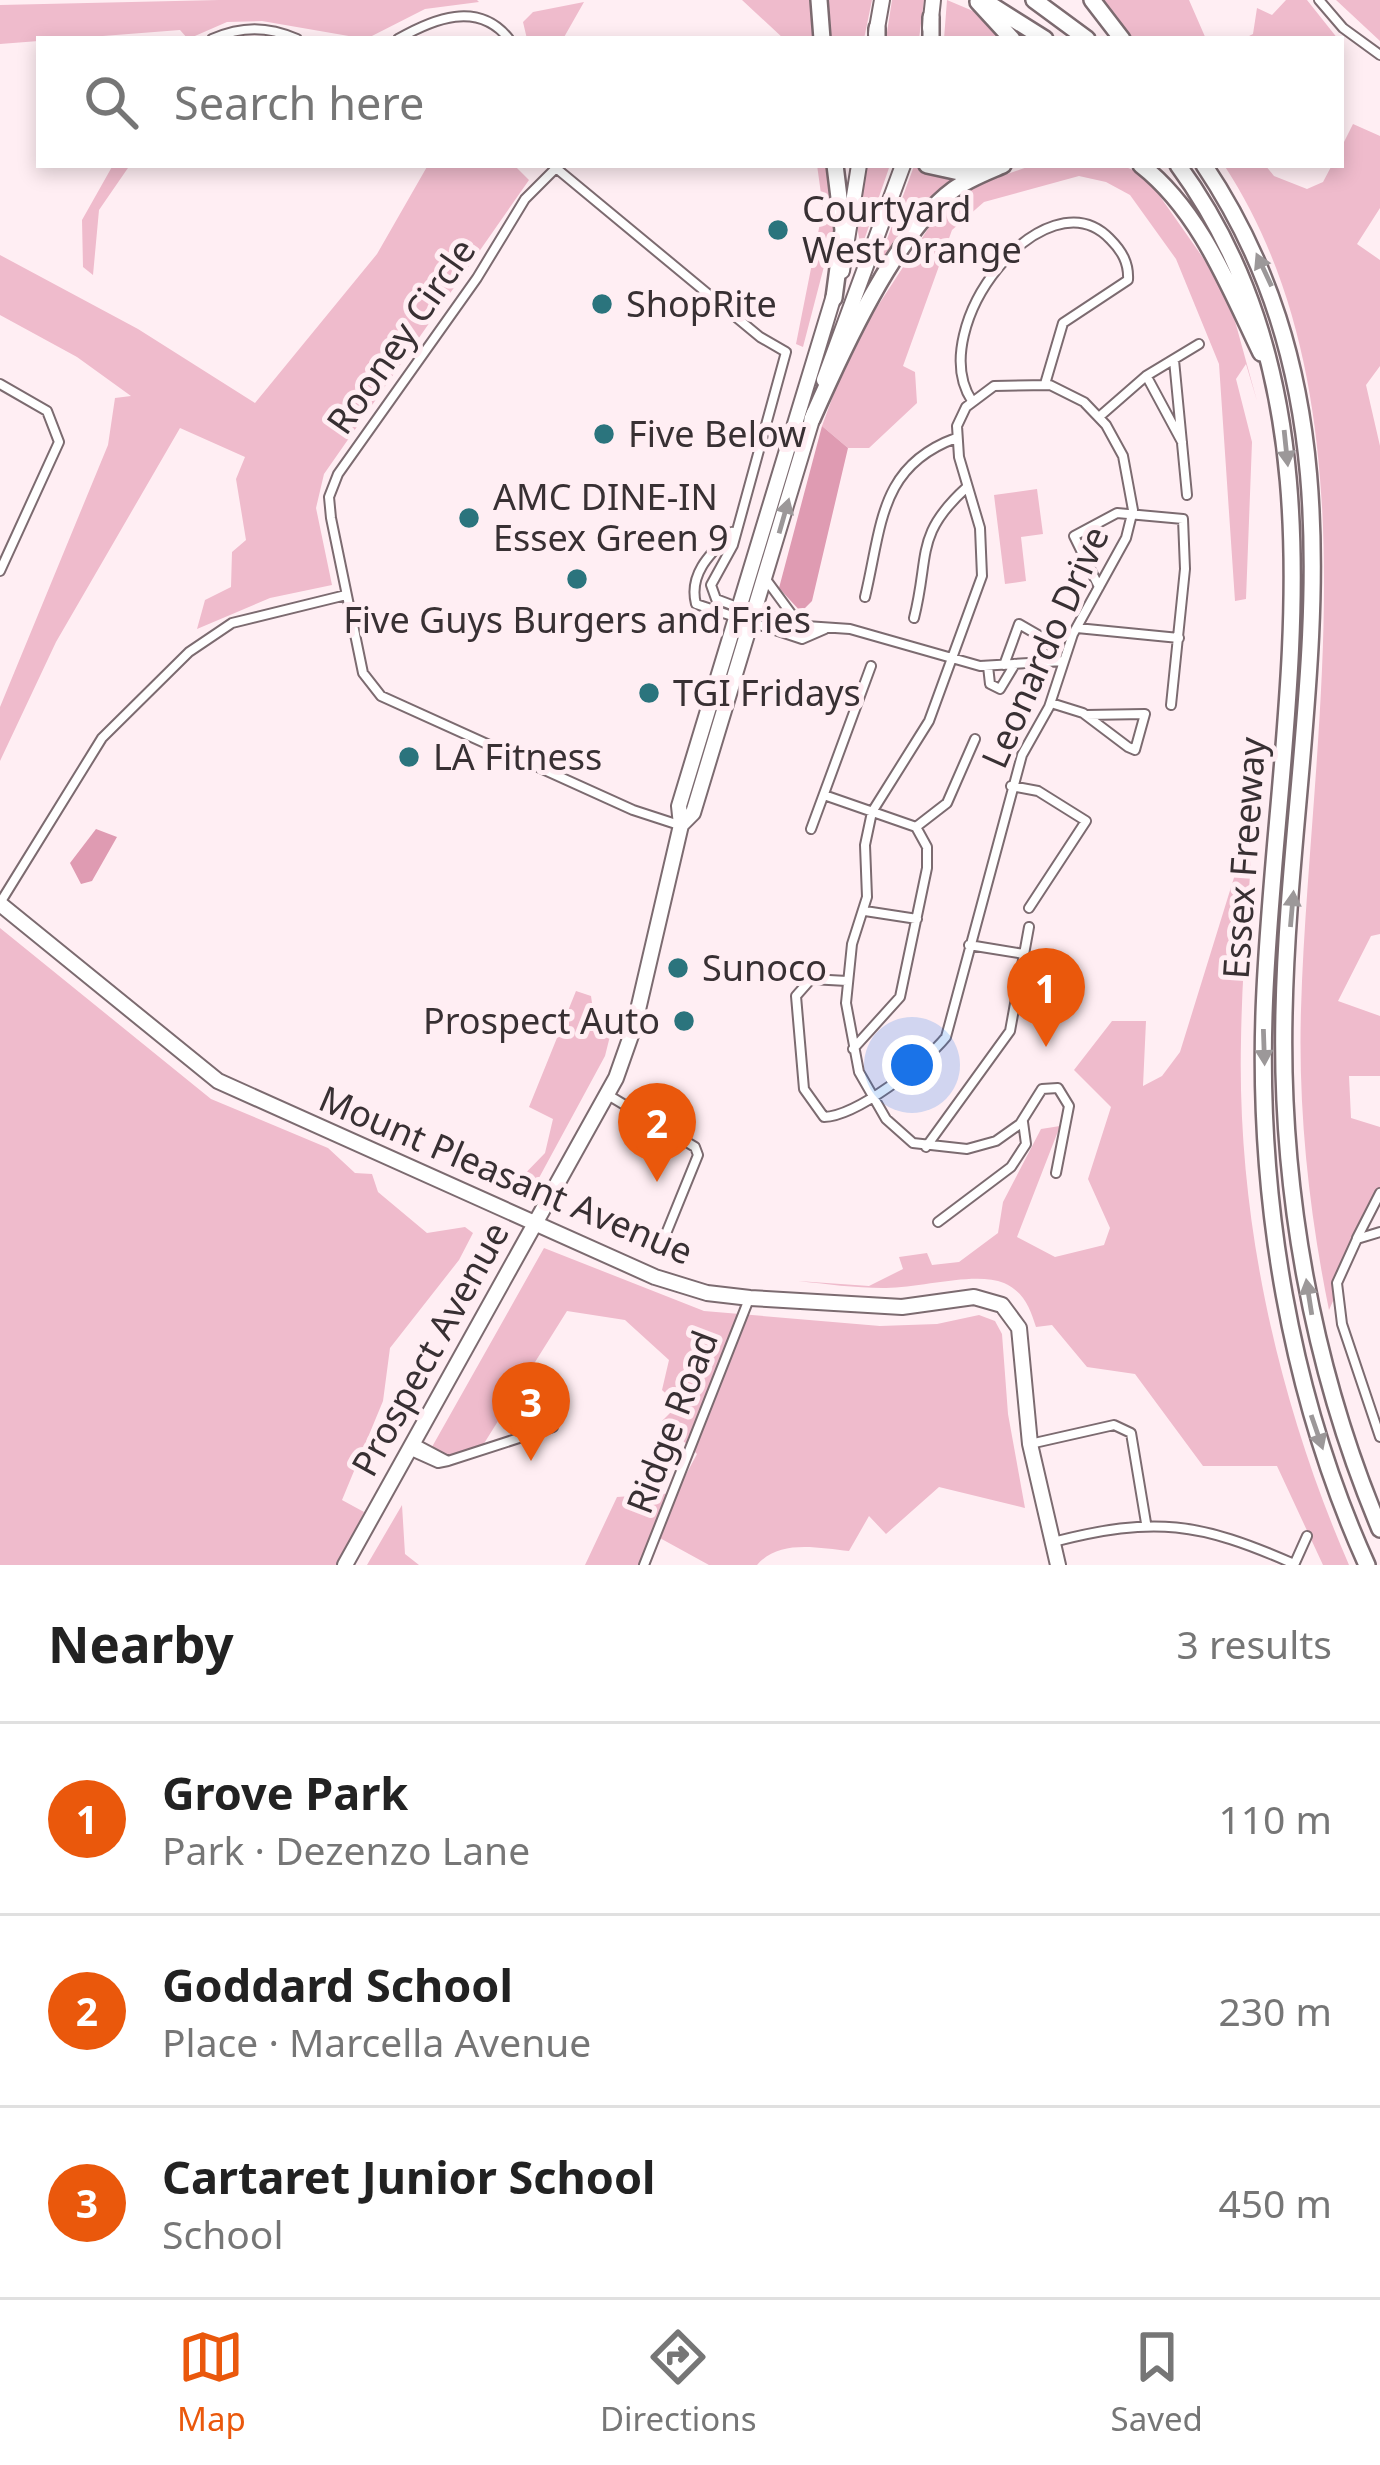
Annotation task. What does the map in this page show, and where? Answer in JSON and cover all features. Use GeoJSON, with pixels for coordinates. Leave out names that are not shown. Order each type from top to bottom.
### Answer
{"type":"FeatureCollection","features":[{"type":"Feature","properties":{"kind":"highway"},"geometry":{"type":"LineString","coordinates":[[819,0],[822,36]]}},
{"type":"Feature","properties":{"kind":"highway"},"geometry":{"type":"LineString","coordinates":[[980,0],[1010,36]]}},
{"type":"Feature","properties":{"kind":"highway"},"geometry":{"type":"LineString","coordinates":[[980,0],[1040,36]]}},
{"type":"Feature","properties":{"kind":"highway"},"geometry":{"type":"LineString","coordinates":[[1034,0],[1084,36]]}},
{"type":"Feature","properties":{"kind":"highway"},"geometry":{"type":"LineString","coordinates":[[1092,0],[1120,36]]}},
{"type":"Feature","properties":{"kind":"highway"},"geometry":{"type":"LineString","coordinates":[[834,298],[843,230],[835,168]]}},
{"type":"Feature","properties":{"kind":"highway"},"geometry":{"type":"LineString","coordinates":[[941,168],[959,172],[978,168]]}},
{"type":"Feature","properties":{"kind":"highway"},"geometry":{"type":"LineString","coordinates":[[812,419],[848,339],[931,211],[957,187],[998,168]]}},
{"type":"Feature","properties":{"kind":"highway"},"geometry":{"type":"LineString","coordinates":[[1144,168],[1175,198],[1215,258],[1274,378]]}},
{"type":"Feature","properties":{"kind":"highway","name":"Essex Freeway"},"geometry":{"type":"LineString","coordinates":[[1180,168],[1228,242],[1252,298],[1274,378],[1292,508],[1291,621],[1264,1017],[1267,1144],[1294,1349],[1313,1420],[1367,1565]]}},
{"type":"Feature","properties":{"kind":"highway","name":"Essex Freeway"},"geometry":{"type":"LineString","coordinates":[[1206,168],[1236,212],[1289,326],[1310,408],[1319,500],[1317,572],[1283,1013],[1288,1145],[1317,1342],[1380,1529]]}},
{"type":"Feature","properties":{"kind":"main road"},"geometry":{"type":"LineString","coordinates":[[876,35],[882,0]]}},
{"type":"Feature","properties":{"kind":"main road","name":"Prospect Avenue"},"geometry":{"type":"LineString","coordinates":[[346,1565],[608,1095],[634,1027],[681,825],[680,806],[745,616],[848,255],[859,168]]}},
{"type":"Feature","properties":{"kind":"main road","name":"Prospect Avenue"},"geometry":{"type":"LineString","coordinates":[[745,616],[765,578],[812,419],[901,168]]}},
{"type":"Feature","properties":{"kind":"main road","name":"Mount Pleasant Avenue"},"geometry":{"type":"LineString","coordinates":[[0,903],[218,1081],[680,1286],[749,1298],[888,1307],[974,1297],[995,1301],[1019,1328],[1030,1444],[1058,1565]]}},
{"type":"Feature","properties":{"kind":"street"},"geometry":{"type":"LineString","coordinates":[[1319,0],[1343,28],[1380,55]]}},
{"type":"Feature","properties":{"kind":"street"},"geometry":{"type":"LineString","coordinates":[[403,36],[426,22],[463,15],[492,24],[506,36]]}},
{"type":"Feature","properties":{"kind":"street"},"geometry":{"type":"LineString","coordinates":[[219,36],[236,29],[267,29],[288,36]]}},
{"type":"Feature","properties":{"kind":"street","name":"Rooney Circle"},"geometry":{"type":"LineString","coordinates":[[553,168],[525,199],[477,278],[338,474],[328,507],[363,673],[381,696],[580,787],[681,825]]}},
{"type":"Feature","properties":{"kind":"street","name":"Rooney Circle"},"geometry":{"type":"LineString","coordinates":[[555,168],[760,337],[786,352],[734,531],[711,591],[745,616]]}},
{"type":"Feature","properties":{"kind":"street"},"geometry":{"type":"LineString","coordinates":[[972,401],[959,375],[959,350],[983,287],[1007,256],[1034,236],[1063,226],[1095,227],[1120,250],[1128,280],[1063,323],[1045,384]]}},
{"type":"Feature","properties":{"kind":"street"},"geometry":{"type":"LineString","coordinates":[[866,597],[897,477],[931,446],[956,438],[957,426],[972,401],[994,386],[1045,384],[1074,394],[1099,417],[1146,376],[1199,344]]}},
{"type":"Feature","properties":{"kind":"street"},"geometry":{"type":"LineString","coordinates":[[1174,360],[1187,495]]}},
{"type":"Feature","properties":{"kind":"street"},"geometry":{"type":"LineString","coordinates":[[1146,376],[1173,434],[1183,443]]}},
{"type":"Feature","properties":{"kind":"street"},"geometry":{"type":"LineString","coordinates":[[0,385],[38,404],[56,425],[58,450],[0,571]]}},
{"type":"Feature","properties":{"kind":"street","name":"Leonardo Drive"},"geometry":{"type":"LineString","coordinates":[[872,1096],[932,1054],[946,1037],[1011,786],[1051,703],[1077,628],[1132,514],[1123,456],[1099,417]]}},
{"type":"Feature","properties":{"kind":"street","name":"Leonardo Drive"},"geometry":{"type":"LineString","coordinates":[[926,1147],[894,1129],[872,1096],[852,1050],[847,981],[865,911],[865,845],[872,812],[929,722],[982,576],[980,528],[956,438]]}},
{"type":"Feature","properties":{"kind":"street"},"geometry":{"type":"LineString","coordinates":[[914,618],[930,529],[937,514],[967,487]]}},
{"type":"Feature","properties":{"kind":"street"},"geometry":{"type":"LineString","coordinates":[[1099,588],[1074,536],[1117,513],[1183,519],[1172,705]]}},
{"type":"Feature","properties":{"kind":"street","name":"Rooney Circle"},"geometry":{"type":"LineString","coordinates":[[734,531],[705,559],[693,597],[702,609],[745,616]]}},
{"type":"Feature","properties":{"kind":"street"},"geometry":{"type":"LineString","coordinates":[[765,578],[799,624]]}},
{"type":"Feature","properties":{"kind":"street"},"geometry":{"type":"LineString","coordinates":[[0,903],[102,738],[189,652],[232,622],[346,596]]}},
{"type":"Feature","properties":{"kind":"street"},"geometry":{"type":"LineString","coordinates":[[745,616],[862,632],[988,666],[1063,661]]}},
{"type":"Feature","properties":{"kind":"street"},"geometry":{"type":"LineString","coordinates":[[745,616],[802,640],[827,628]]}},
{"type":"Feature","properties":{"kind":"street"},"geometry":{"type":"LineString","coordinates":[[988,666],[991,685],[1000,689],[1019,624],[1045,639],[1038,662]]}},
{"type":"Feature","properties":{"kind":"street"},"geometry":{"type":"LineString","coordinates":[[1077,628],[1179,638]]}},
{"type":"Feature","properties":{"kind":"street"},"geometry":{"type":"LineString","coordinates":[[811,829],[872,665]]}},
{"type":"Feature","properties":{"kind":"street"},"geometry":{"type":"LineString","coordinates":[[1051,703],[1086,716],[1135,750],[1145,713],[1086,716]]}},
{"type":"Feature","properties":{"kind":"street"},"geometry":{"type":"LineString","coordinates":[[916,826],[946,802],[975,739]]}},
{"type":"Feature","properties":{"kind":"street"},"geometry":{"type":"LineString","coordinates":[[1011,786],[1038,790],[1086,821],[1029,908]]}},
{"type":"Feature","properties":{"kind":"street"},"geometry":{"type":"LineString","coordinates":[[824,795],[916,826]]}},
{"type":"Feature","properties":{"kind":"street"},"geometry":{"type":"LineString","coordinates":[[852,1050],[900,998],[928,856],[916,826]]}},
{"type":"Feature","properties":{"kind":"street"},"geometry":{"type":"LineString","coordinates":[[865,911],[917,919]]}},
{"type":"Feature","properties":{"kind":"street"},"geometry":{"type":"LineString","coordinates":[[926,1147],[1010,1031],[1029,927]]}},
{"type":"Feature","properties":{"kind":"street"},"geometry":{"type":"LineString","coordinates":[[968,945],[1024,954]]}},
{"type":"Feature","properties":{"kind":"street"},"geometry":{"type":"LineString","coordinates":[[847,981],[811,980],[796,996],[804,1089],[824,1117],[838,1117],[872,1096]]}},
{"type":"Feature","properties":{"kind":"street"},"geometry":{"type":"LineString","coordinates":[[926,1147],[982,1146],[1022,1121],[1042,1089],[1053,1087],[1066,1095],[1056,1173]]}},
{"type":"Feature","properties":{"kind":"street"},"geometry":{"type":"LineString","coordinates":[[608,1095],[694,1148],[698,1155],[663,1241]]}},
{"type":"Feature","properties":{"kind":"street"},"geometry":{"type":"LineString","coordinates":[[938,1222],[1011,1167],[1026,1144],[1022,1121]]}},
{"type":"Feature","properties":{"kind":"street"},"geometry":{"type":"LineString","coordinates":[[1380,1193],[1337,1283],[1342,1324],[1380,1437]]}},
{"type":"Feature","properties":{"kind":"street"},"geometry":{"type":"LineString","coordinates":[[1357,1239],[1380,1232]]}},
{"type":"Feature","properties":{"kind":"street","name":"Ridge Road"},"geometry":{"type":"LineString","coordinates":[[644,1565],[749,1298]]}},
{"type":"Feature","properties":{"kind":"street"},"geometry":{"type":"LineString","coordinates":[[1030,1444],[1114,1425],[1131,1433],[1146,1523]]}},
{"type":"Feature","properties":{"kind":"street"},"geometry":{"type":"LineString","coordinates":[[409,1445],[448,1461],[553,1427]]}},
{"type":"Feature","properties":{"kind":"street"},"geometry":{"type":"LineString","coordinates":[[1052,1543],[1146,1523],[1207,1529],[1294,1564],[1307,1536]]}},
{"type":"Feature","properties":{"kind":"shaded area"},"geometry":{"type":"Polygon","coordinates":[[[219,0],[479,2],[425,9],[372,36],[262,21],[227,22],[195,36],[180,30],[36,36],[36,41],[0,44],[0,5],[219,0]]]}},
{"type":"Feature","properties":{"kind":"shaded area"},"geometry":{"type":"Polygon","coordinates":[[[742,0],[813,0],[817,36],[781,36],[742,0]]]}},
{"type":"Feature","properties":{"kind":"shaded area"},"geometry":{"type":"Polygon","coordinates":[[[828,0],[872,0],[865,36],[831,36],[828,0]]]}},
{"type":"Feature","properties":{"kind":"shaded area"},"geometry":{"type":"Polygon","coordinates":[[[892,0],[924,0],[919,36],[886,36],[892,0]]]}},
{"type":"Feature","properties":{"kind":"shaded area"},"geometry":{"type":"Polygon","coordinates":[[[947,0],[973,11],[1000,36],[944,36],[947,0]]]}},
{"type":"Feature","properties":{"kind":"shaded area"},"geometry":{"type":"Polygon","coordinates":[[[1101,0],[1189,0],[1205,36],[1128,36],[1101,0]]]}},
{"type":"Feature","properties":{"kind":"shaded area"},"geometry":{"type":"Polygon","coordinates":[[[1286,0],[1307,0],[1336,36],[1249,36],[1257,8],[1272,15],[1286,0]]]}},
{"type":"Feature","properties":{"kind":"shaded area"},"geometry":{"type":"Polygon","coordinates":[[[1336,0],[1380,0],[1380,41],[1336,0]]]}},
{"type":"Feature","properties":{"kind":"shaded area"},"geometry":{"type":"Polygon","coordinates":[[[584,2],[565,36],[526,36],[523,22],[533,12],[584,2]]]}},
{"type":"Feature","properties":{"kind":"shaded area"},"geometry":{"type":"Polygon","coordinates":[[[1353,124],[1380,136],[1380,208],[1357,244],[1380,260],[1380,366],[1366,385],[1380,446],[1380,934],[1371,936],[1338,1001],[1380,1016],[1380,1076],[1349,1076],[1351,1118],[1380,1127],[1380,1196],[1329,1310],[1306,1161],[1301,1085],[1306,905],[1321,685],[1324,574],[1319,465],[1303,359],[1272,259],[1226,168],[1267,168],[1274,176],[1307,189],[1323,182],[1330,168],[1344,168],[1344,142],[1353,124]]]}},
{"type":"Feature","properties":{"kind":"shaded area"},"geometry":{"type":"Polygon","coordinates":[[[111,168],[128,168],[99,210],[93,275],[83,267],[82,220],[111,168]]]}},
{"type":"Feature","properties":{"kind":"shaded area"},"geometry":{"type":"Polygon","coordinates":[[[426,168],[517,168],[529,180],[324,474],[316,508],[332,585],[270,598],[197,629],[205,600],[231,587],[232,552],[246,540],[236,479],[245,457],[180,428],[56,642],[0,761],[0,707],[108,445],[115,398],[131,396],[77,357],[0,315],[0,255],[138,329],[255,403],[377,254],[426,168]]]}},
{"type":"Feature","properties":{"kind":"shaded area"},"geometry":{"type":"Polygon","coordinates":[[[817,168],[828,168],[834,228],[803,347],[796,344],[823,208],[817,168]]]}},
{"type":"Feature","properties":{"kind":"shaded area"},"geometry":{"type":"Polygon","coordinates":[[[866,168],[889,168],[861,249],[857,226],[866,168]]]}},
{"type":"Feature","properties":{"kind":"shaded area"},"geometry":{"type":"Polygon","coordinates":[[[913,168],[952,181],[872,280],[913,168]]]}},
{"type":"Feature","properties":{"kind":"shaded area"},"geometry":{"type":"Polygon","coordinates":[[[1024,168],[1128,168],[1145,175],[1227,292],[1257,401],[1246,364],[1236,379],[1252,442],[1246,599],[1235,601],[1219,364],[1176,259],[1130,195],[1106,182],[1079,176],[984,202],[952,230],[903,366],[915,372],[917,403],[869,448],[848,448],[822,426],[851,347],[937,215],[964,189],[1024,168]]]}},
{"type":"Feature","properties":{"kind":"shaded area"},"geometry":{"type":"Polygon","coordinates":[[[822,426],[848,448],[812,601],[801,612],[779,588],[822,426]]]}},
{"type":"Feature","properties":{"kind":"shaded area"},"geometry":{"type":"Polygon","coordinates":[[[1037,489],[1043,534],[1021,537],[1026,581],[1005,584],[994,495],[1037,489]]]}},
{"type":"Feature","properties":{"kind":"shaded area"},"geometry":{"type":"Polygon","coordinates":[[[1254,813],[1241,1041],[1246,1175],[1267,1309],[1283,1375],[1349,1565],[1323,1565],[1277,1466],[1203,1466],[1135,1374],[1087,1367],[1052,1325],[1036,1327],[1025,1301],[1004,1283],[977,1279],[883,1288],[798,1281],[869,1286],[903,1269],[899,1257],[927,1253],[932,1265],[959,1262],[998,1233],[1003,1202],[1041,1129],[1060,1126],[1017,1237],[1055,1257],[1104,1245],[1110,1228],[1088,1179],[1111,1107],[1074,1070],[1112,1021],[1146,1021],[1143,1086],[1162,1076],[1180,1052],[1254,813]]]}},
{"type":"Feature","properties":{"kind":"shaded area"},"geometry":{"type":"Polygon","coordinates":[[[96,829],[117,837],[92,881],[81,884],[70,863],[96,829]]]}},
{"type":"Feature","properties":{"kind":"shaded area"},"geometry":{"type":"Polygon","coordinates":[[[0,928],[211,1099],[328,1148],[355,1173],[372,1174],[378,1192],[427,1233],[465,1227],[473,1233],[459,1260],[390,1348],[383,1401],[342,1500],[364,1512],[338,1565],[0,1565],[0,928]]]}},
{"type":"Feature","properties":{"kind":"shaded area"},"geometry":{"type":"Polygon","coordinates":[[[576,991],[591,996],[594,1017],[611,1032],[605,1056],[527,1200],[467,1173],[477,1168],[515,1184],[545,1153],[553,1119],[529,1107],[576,991]]]}},
{"type":"Feature","properties":{"kind":"shaded area"},"geometry":{"type":"Polygon","coordinates":[[[544,1248],[704,1311],[880,1326],[937,1324],[979,1315],[995,1321],[1002,1334],[1008,1414],[1025,1508],[939,1487],[886,1534],[869,1516],[849,1551],[788,1548],[757,1565],[709,1565],[658,1537],[645,1565],[585,1565],[617,1497],[676,1493],[697,1454],[662,1421],[678,1405],[662,1390],[669,1360],[625,1320],[567,1311],[478,1453],[448,1462],[428,1454],[544,1248]]]}},
{"type":"Feature","properties":{"kind":"shaded area"},"geometry":{"type":"Polygon","coordinates":[[[402,1505],[405,1554],[419,1565],[367,1565],[402,1505]]]}},
{"type":"Feature","properties":{"kind":"place","name":"Courtyard West Orange"},"geometry":{"type":"Point","coordinates":[778,230]}},
{"type":"Feature","properties":{"kind":"place","name":"ShopRite"},"geometry":{"type":"Point","coordinates":[602,304]}},
{"type":"Feature","properties":{"kind":"place","name":"Five Below"},"geometry":{"type":"Point","coordinates":[604,434]}},
{"type":"Feature","properties":{"kind":"place","name":"AMC DINE-IN Essex Green 9"},"geometry":{"type":"Point","coordinates":[469,518]}},
{"type":"Feature","properties":{"kind":"place","name":"Five Guys Burgers and Fries"},"geometry":{"type":"Point","coordinates":[577,579]}},
{"type":"Feature","properties":{"kind":"place","name":"TGI Fridays"},"geometry":{"type":"Point","coordinates":[649,693]}},
{"type":"Feature","properties":{"kind":"place","name":"LA Fitness"},"geometry":{"type":"Point","coordinates":[409,757]}},
{"type":"Feature","properties":{"kind":"place","name":"Sunoco"},"geometry":{"type":"Point","coordinates":[678,968]}},
{"type":"Feature","properties":{"kind":"place","name":"Prospect Auto"},"geometry":{"type":"Point","coordinates":[684,1021]}},
{"type":"Feature","properties":{"kind":"place","name":"Grove Park"},"geometry":{"type":"Point","coordinates":[1046,1047]}},
{"type":"Feature","properties":{"kind":"place","name":"Goddard School"},"geometry":{"type":"Point","coordinates":[657,1182]}},
{"type":"Feature","properties":{"kind":"place","name":"Cartaret Junior School"},"geometry":{"type":"Point","coordinates":[531,1461]}}]}
